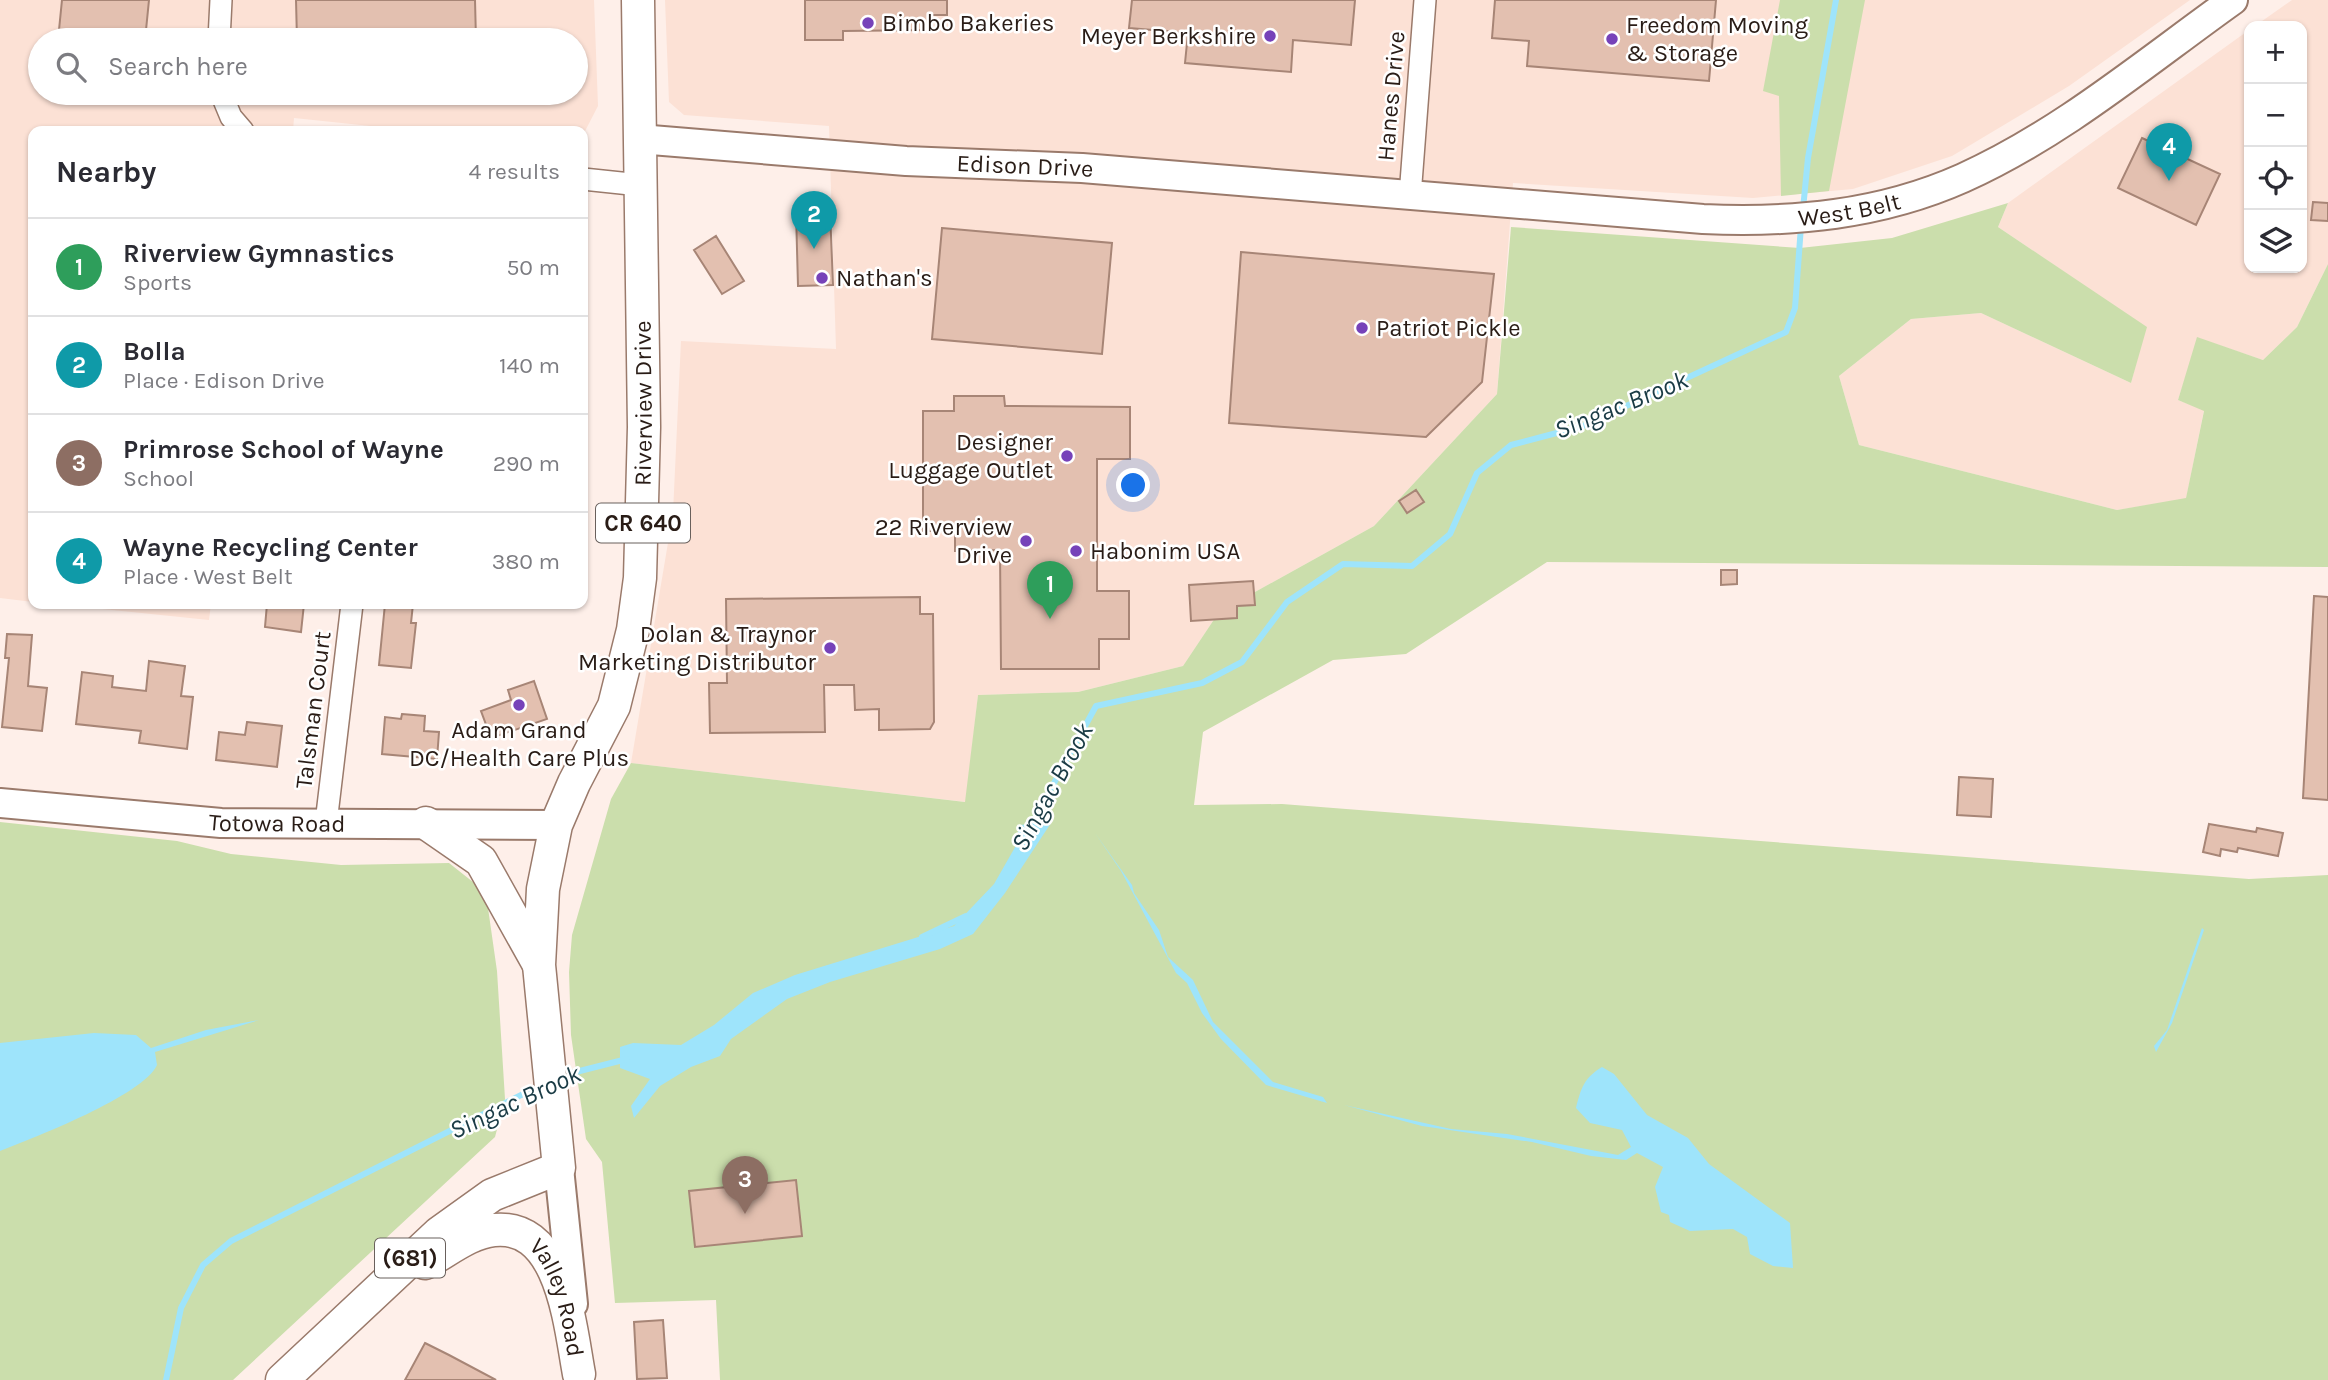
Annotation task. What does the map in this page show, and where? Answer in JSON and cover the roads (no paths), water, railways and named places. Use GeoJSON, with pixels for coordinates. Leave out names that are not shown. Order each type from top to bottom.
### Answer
{"type":"FeatureCollection","features":[{"type":"Feature","properties":{"kind":"main road","name":"Riverview Drive"},"geometry":{"type":"LineString","coordinates":[[559,1168],[540,969],[543,890],[556,825],[574,783],[614,706],[633,629],[643,519],[638,0]]}},
{"type":"Feature","properties":{"kind":"main road","name":"West Belt"},"geometry":{"type":"LineString","coordinates":[[1410,196],[1703,219],[1776,221],[1827,216],[1930,191],[1992,164],[2051,130],[2233,0]]}},
{"type":"Feature","properties":{"kind":"main road","name":"Edison Drive"},"geometry":{"type":"LineString","coordinates":[[639,139],[906,161],[1082,168],[1410,196]]}},
{"type":"Feature","properties":{"kind":"main road","name":"Totowa Road"},"geometry":{"type":"LineString","coordinates":[[0,803],[221,823],[556,825]]}},
{"type":"Feature","properties":{"kind":"main road"},"geometry":{"type":"LineString","coordinates":[[426,823],[481,861],[540,969]]}},
{"type":"Feature","properties":{"kind":"main road"},"geometry":{"type":"LineString","coordinates":[[559,1168],[579,1377]]}},
{"type":"Feature","properties":{"kind":"main road","name":"Valley Road"},"geometry":{"type":"LineString","coordinates":[[282,1380],[397,1269],[470,1209],[514,1185],[559,1168]]}},
{"type":"Feature","properties":{"kind":"main road","name":"Valley Road"},"geometry":{"type":"LineString","coordinates":[[339,1325],[381,1293],[468,1240],[494,1230],[511,1231],[535,1241],[551,1261],[569,1321],[579,1377]]}},
{"type":"Feature","properties":{"kind":"street"},"geometry":{"type":"LineString","coordinates":[[220,28],[221,0]]}},
{"type":"Feature","properties":{"kind":"street","name":"Hanes Drive"},"geometry":{"type":"LineString","coordinates":[[1410,196],[1425,0]]}},
{"type":"Feature","properties":{"kind":"street"},"geometry":{"type":"LineString","coordinates":[[226,105],[239,126]]}},
{"type":"Feature","properties":{"kind":"street"},"geometry":{"type":"LineString","coordinates":[[588,180],[640,185]]}},
{"type":"Feature","properties":{"kind":"street","name":"Talsman Court"},"geometry":{"type":"LineString","coordinates":[[326,823],[351,609]]}},
{"type":"Feature","properties":{"kind":"water"},"geometry":{"type":"Polygon","coordinates":[[[1051,823],[1005,893],[973,934],[940,949],[830,982],[787,999],[731,1039],[720,1056],[691,1067],[660,1086],[634,1118],[631,1106],[650,1079],[620,1068],[620,1047],[633,1043],[681,1045],[714,1025],[753,993],[795,975],[954,926],[994,884],[1018,842],[1018,825],[1051,823]]]}},
{"type":"Feature","properties":{"kind":"water"},"geometry":{"type":"Polygon","coordinates":[[[1095,833],[1132,885],[1134,893],[1159,930],[1168,957],[1193,980],[1213,1022],[1273,1082],[1323,1097],[1327,1103],[1266,1085],[1221,1039],[1202,1013],[1187,983],[1176,973],[1121,871],[1095,833]]]}},
{"type":"Feature","properties":{"kind":"water"},"geometry":{"type":"Polygon","coordinates":[[[2202,928],[2204,930],[2172,1023],[2156,1052],[2154,1046],[2167,1030],[2202,928]]]}},
{"type":"Feature","properties":{"kind":"water"},"geometry":{"type":"Polygon","coordinates":[[[259,1020],[155,1052],[157,1065],[148,1077],[132,1089],[86,1114],[0,1151],[0,1043],[94,1033],[136,1035],[151,1048],[206,1030],[259,1020]]]}},
{"type":"Feature","properties":{"kind":"water"},"geometry":{"type":"Polygon","coordinates":[[[1602,1067],[1614,1074],[1647,1115],[1688,1138],[1709,1164],[1790,1223],[1793,1268],[1773,1266],[1750,1254],[1747,1237],[1733,1229],[1690,1231],[1670,1222],[1669,1215],[1661,1212],[1655,1187],[1663,1167],[1637,1153],[1626,1160],[1591,1156],[1532,1142],[1422,1126],[1344,1105],[1451,1129],[1507,1134],[1618,1155],[1631,1147],[1622,1130],[1590,1123],[1576,1108],[1584,1084],[1602,1067]]]}},
{"type":"Feature","properties":{"kind":"waterway","name":"Singac Brook"},"geometry":{"type":"LineString","coordinates":[[1803,209],[1808,158],[1836,0]]}},
{"type":"Feature","properties":{"kind":"waterway","name":"Singac Brook"},"geometry":{"type":"LineString","coordinates":[[1029,829],[1096,706],[1202,683],[1242,662],[1287,602],[1343,564],[1412,566],[1450,534],[1477,473],[1511,445],[1583,426],[1786,332],[1795,308],[1801,226]]}},
{"type":"Feature","properties":{"kind":"waterway","name":"Singac Brook"},"geometry":{"type":"LineString","coordinates":[[922,937],[966,916]]}},
{"type":"Feature","properties":{"kind":"waterway","name":"Singac Brook"},"geometry":{"type":"LineString","coordinates":[[560,1076],[627,1059]]}},
{"type":"Feature","properties":{"kind":"waterway","name":"Singac Brook"},"geometry":{"type":"LineString","coordinates":[[166,1380],[181,1308],[203,1265],[231,1241],[541,1085]]}},
{"type":"Feature","properties":{"kind":"place","name":"Bimbo Bakeries"},"geometry":{"type":"Point","coordinates":[868,23]}},
{"type":"Feature","properties":{"kind":"place","name":"Meyer Berkshire"},"geometry":{"type":"Point","coordinates":[1270,36]}},
{"type":"Feature","properties":{"kind":"place","name":"Freedom Moving & Storage"},"geometry":{"type":"Point","coordinates":[1612,39]}},
{"type":"Feature","properties":{"kind":"place","name":"Wayne Recycling Center"},"geometry":{"type":"Point","coordinates":[2169,181]}},
{"type":"Feature","properties":{"kind":"place","name":"Bolla"},"geometry":{"type":"Point","coordinates":[814,249]}},
{"type":"Feature","properties":{"kind":"place","name":"Nathan's"},"geometry":{"type":"Point","coordinates":[822,278]}},
{"type":"Feature","properties":{"kind":"place","name":"Patriot Pickle"},"geometry":{"type":"Point","coordinates":[1362,328]}},
{"type":"Feature","properties":{"kind":"place","name":"Designer Luggage Outlet"},"geometry":{"type":"Point","coordinates":[1067,456]}},
{"type":"Feature","properties":{"kind":"place","name":"22 Riverview Drive"},"geometry":{"type":"Point","coordinates":[1026,541]}},
{"type":"Feature","properties":{"kind":"place","name":"Habonim USA"},"geometry":{"type":"Point","coordinates":[1076,551]}},
{"type":"Feature","properties":{"kind":"place","name":"Riverview Gymnastics"},"geometry":{"type":"Point","coordinates":[1050,619]}},
{"type":"Feature","properties":{"kind":"place","name":"Dolan & Traynor Marketing Distributor"},"geometry":{"type":"Point","coordinates":[830,648]}},
{"type":"Feature","properties":{"kind":"place","name":"Adam Grand DC/Health Care Plus"},"geometry":{"type":"Point","coordinates":[519,705]}},
{"type":"Feature","properties":{"kind":"place","name":"Primrose School of Wayne"},"geometry":{"type":"Point","coordinates":[745,1214]}}]}
